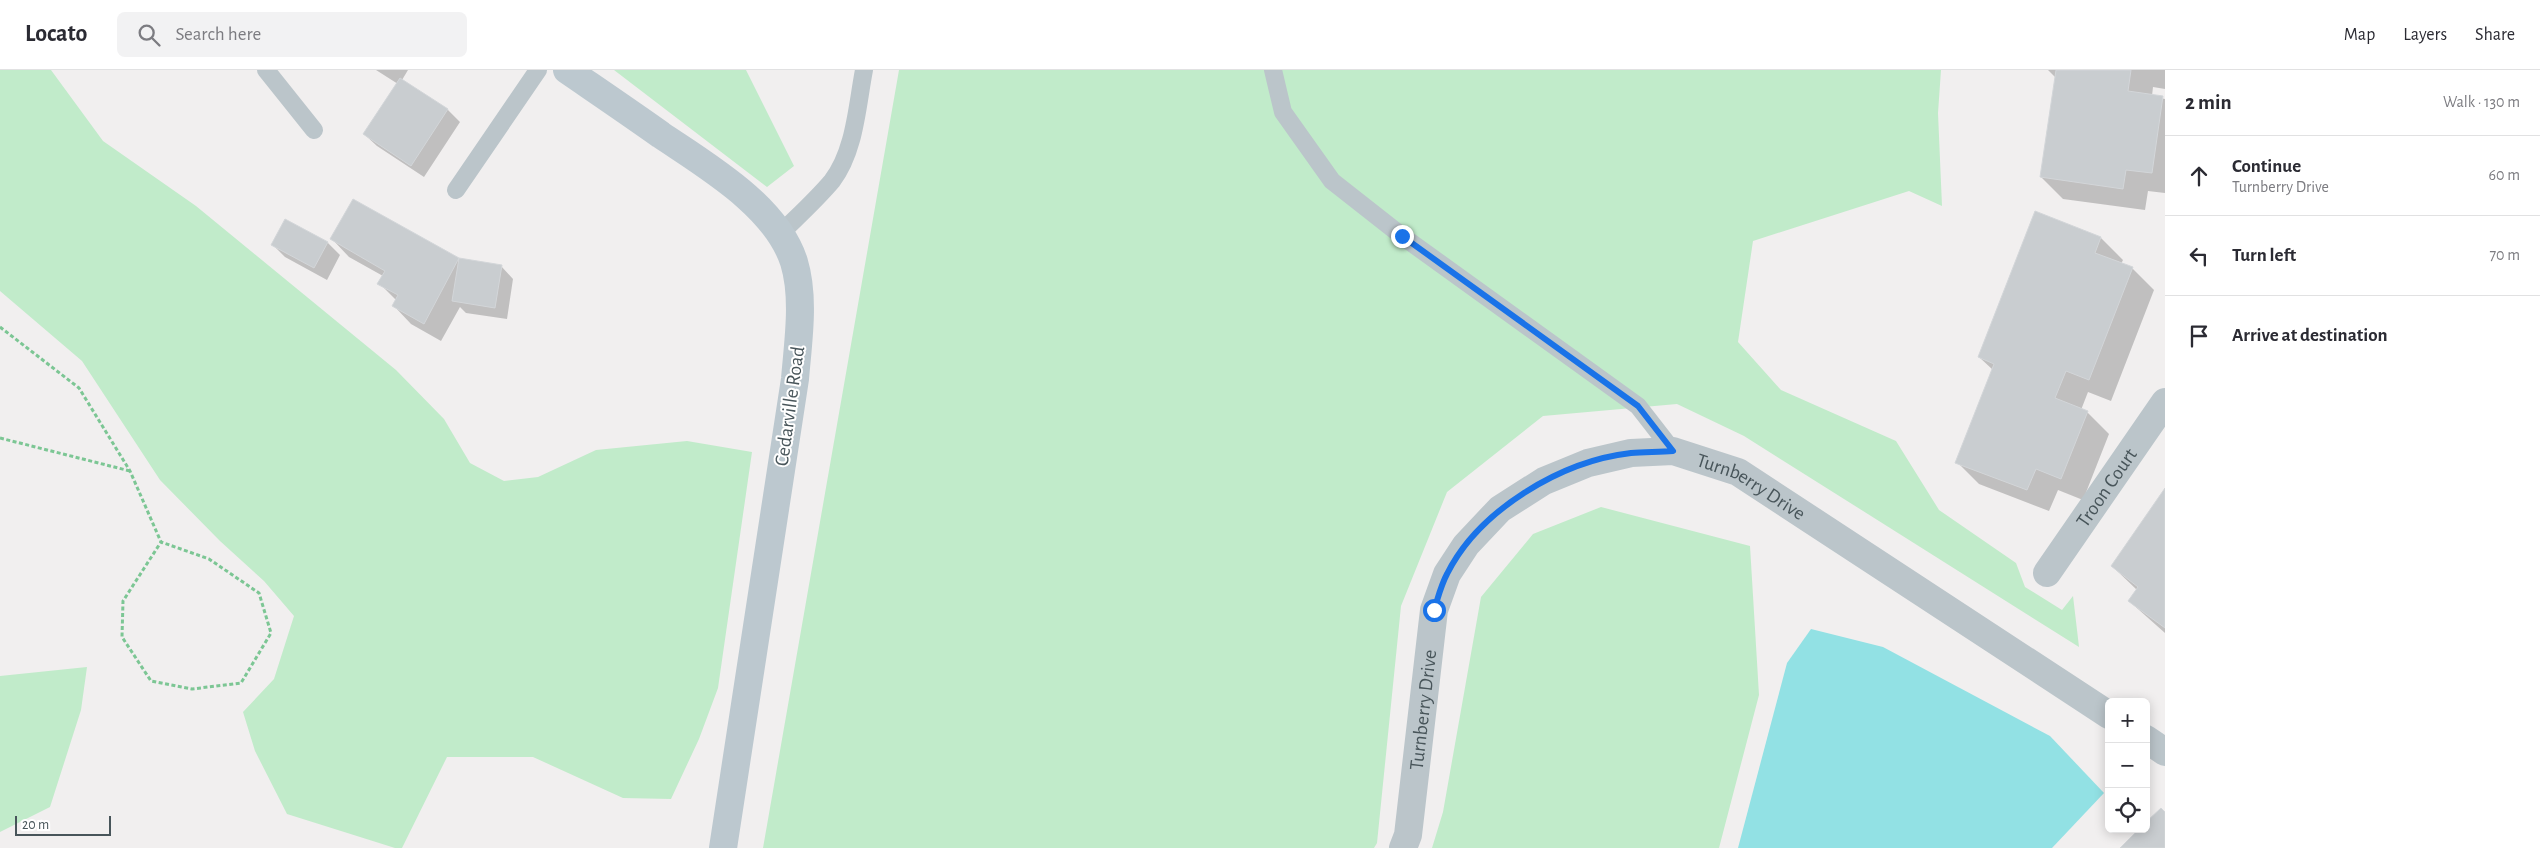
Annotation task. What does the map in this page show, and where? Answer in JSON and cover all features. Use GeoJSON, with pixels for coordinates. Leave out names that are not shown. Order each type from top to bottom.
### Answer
{"type":"FeatureCollection","features":[{"type":"Feature","properties":{"kind":"main road","name":"Cedarville Road"},"geometry":{"type":"LineString","coordinates":[[567,70],[727,180],[756,206],[780,234],[794,262],[801,311],[795,379],[723,848]]}},
{"type":"Feature","properties":{"kind":"street","name":"Troon Court"},"geometry":{"type":"LineString","coordinates":[[2047,574],[2165,402]]}},
{"type":"Feature","properties":{"kind":"street","name":"Turnberry Drive"},"geometry":{"type":"LineString","coordinates":[[1403,848],[1408,835],[1434,610],[1447,574],[1466,545],[1500,509],[1544,481],[1588,463],[1631,453],[1673,451],[1738,472],[2105,712]]}},
{"type":"Feature","properties":{"kind":"street"},"geometry":{"type":"LineString","coordinates":[[2150,742],[2165,752]]}},
{"type":"Feature","properties":{"kind":"lane"},"geometry":{"type":"LineString","coordinates":[[266,70],[314,130]]}},
{"type":"Feature","properties":{"kind":"lane"},"geometry":{"type":"LineString","coordinates":[[456,190],[538,70]]}},
{"type":"Feature","properties":{"kind":"lane"},"geometry":{"type":"LineString","coordinates":[[780,234],[832,180],[844,158],[851,139],[864,70]]}},
{"type":"Feature","properties":{"kind":"lane"},"geometry":{"type":"LineString","coordinates":[[1273,70],[1283,112],[1332,181],[1402,236],[1638,406],[1673,451]]}},
{"type":"Feature","properties":{"kind":"path"},"geometry":{"type":"LineString","coordinates":[[0,327],[79,388],[130,472],[161,542],[209,559],[259,593],[271,633],[241,684],[192,689],[151,681],[122,637],[123,601],[161,542]]}},
{"type":"Feature","properties":{"kind":"path"},"geometry":{"type":"LineString","coordinates":[[0,438],[130,472]]}},
{"type":"Feature","properties":{"kind":"green space"},"geometry":{"type":"Polygon","coordinates":[[[0,70],[51,70],[103,141],[196,206],[396,370],[444,419],[470,463],[504,481],[538,477],[596,450],[687,441],[752,452],[718,688],[699,739],[671,799],[623,798],[533,757],[447,757],[402,848],[395,848],[287,814],[255,751],[243,712],[274,679],[294,616],[264,581],[220,541],[160,480],[82,361],[0,291],[0,70]]]}},
{"type":"Feature","properties":{"kind":"green space"},"geometry":{"type":"Polygon","coordinates":[[[614,70],[746,70],[794,166],[767,187],[614,70]]]}},
{"type":"Feature","properties":{"kind":"green space"},"geometry":{"type":"Polygon","coordinates":[[[899,70],[1941,70],[1938,113],[1942,206],[1909,191],[1753,241],[1738,342],[1781,390],[1896,441],[1939,510],[2016,563],[2025,587],[2062,610],[2073,596],[2079,647],[1744,436],[1677,404],[1543,416],[1447,492],[1401,606],[1377,843],[1374,848],[763,848],[899,70]]]}},
{"type":"Feature","properties":{"kind":"green space"},"geometry":{"type":"Polygon","coordinates":[[[1601,507],[1750,546],[1759,695],[1719,848],[1432,848],[1443,812],[1481,597],[1533,534],[1601,507]]]}},
{"type":"Feature","properties":{"kind":"green space"},"geometry":{"type":"Polygon","coordinates":[[[87,667],[81,710],[50,807],[0,832],[0,676],[87,667]]]}},
{"type":"Feature","properties":{"kind":"water"},"geometry":{"type":"Polygon","coordinates":[[[1811,629],[1883,647],[2050,736],[2104,793],[2052,848],[1738,848],[1787,663],[1811,629]]]}},
{"type":"Feature","properties":{"kind":"building"},"geometry":{"type":"Polygon","coordinates":[[[2056,70],[2131,70],[2128,91],[2163,96],[2152,173],[2126,170],[2123,189],[2040,177],[2056,70]]]}},
{"type":"Feature","properties":{"kind":"building"},"geometry":{"type":"Polygon","coordinates":[[[400,78],[448,109],[411,166],[363,134],[400,78]]]}},
{"type":"Feature","properties":{"kind":"building"},"geometry":{"type":"Polygon","coordinates":[[[353,199],[459,258],[424,324],[392,306],[398,295],[377,284],[385,271],[330,239],[353,199]]]}},
{"type":"Feature","properties":{"kind":"building"},"geometry":{"type":"Polygon","coordinates":[[[2035,211],[2101,237],[2095,253],[2133,267],[2089,380],[2066,371],[2055,398],[2088,411],[2061,479],[2036,469],[2027,490],[1955,463],[1994,364],[1978,357],[2035,211]]]}},
{"type":"Feature","properties":{"kind":"building"},"geometry":{"type":"Polygon","coordinates":[[[285,219],[328,242],[314,268],[271,245],[285,219]]]}},
{"type":"Feature","properties":{"kind":"building"},"geometry":{"type":"Polygon","coordinates":[[[459,258],[502,265],[495,308],[452,301],[459,258]]]}},
{"type":"Feature","properties":{"kind":"building"},"geometry":{"type":"Polygon","coordinates":[[[2165,488],[2165,628],[2128,601],[2138,587],[2111,566],[2165,488]]]}},
{"type":"Feature","properties":{"kind":"building"},"geometry":{"type":"Polygon","coordinates":[[[2161,808],[2165,812],[2165,848],[2120,848],[2135,833],[2150,833],[2150,818],[2161,808]]]}},
{"type":"Feature","properties":{"kind":"route"},"geometry":{"type":"LineString","coordinates":[[1402,236],[1638,406],[1673,451],[1631,453],[1588,463],[1544,481],[1500,509],[1466,545],[1447,574],[1434,610]]}}]}
